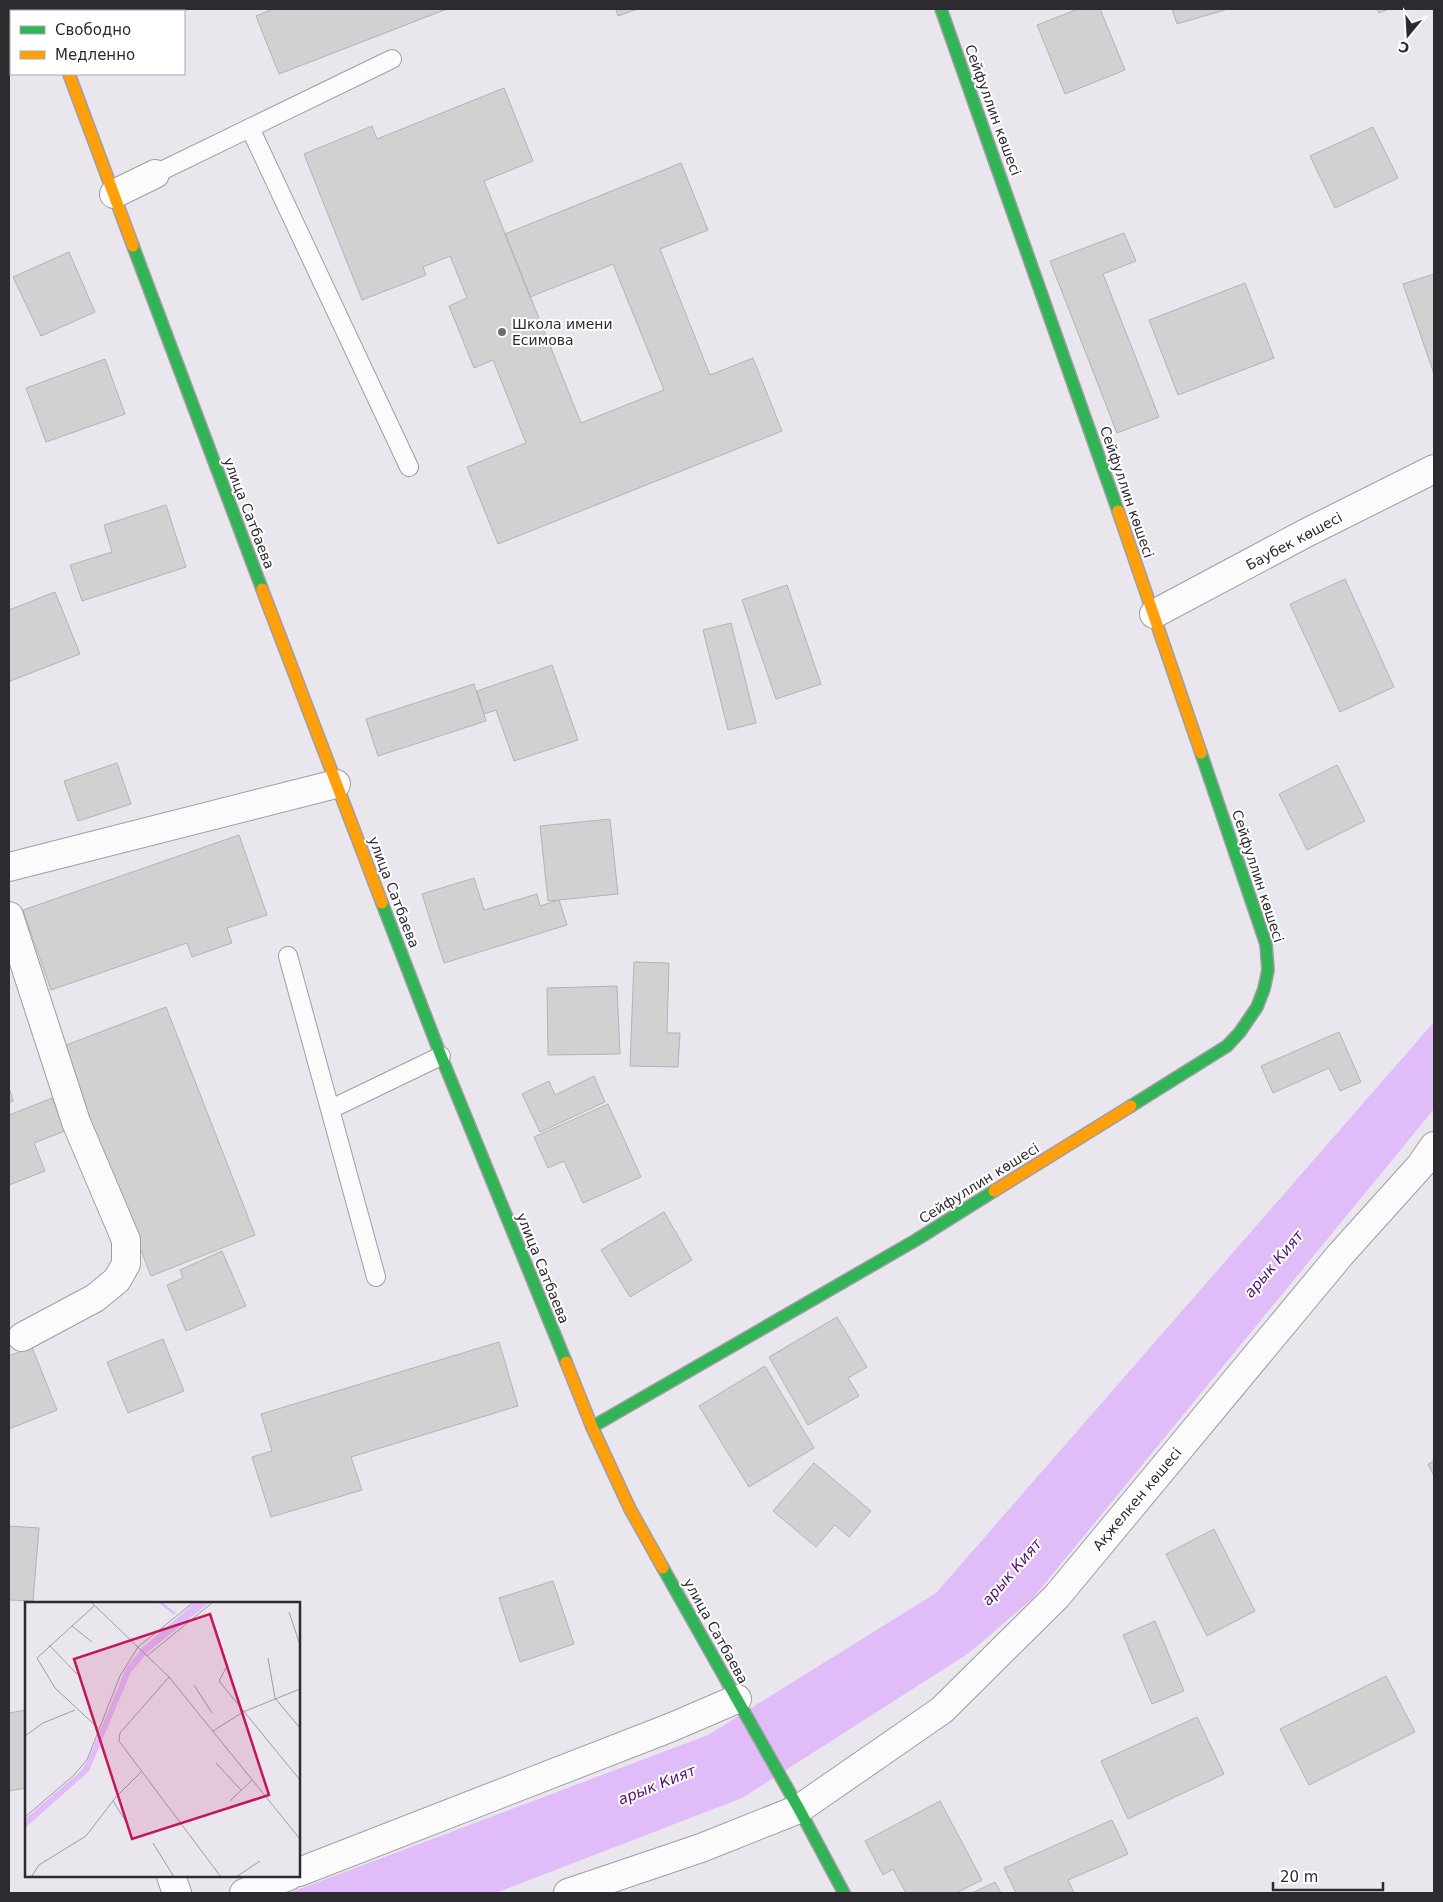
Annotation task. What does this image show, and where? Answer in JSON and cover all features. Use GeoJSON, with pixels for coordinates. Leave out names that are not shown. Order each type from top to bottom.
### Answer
{"type":"FeatureCollection","features":[{"type":"Feature","properties":{"kind":"street","name":"Сейфуллин көшесі"},"geometry":{"type":"LineString","coordinates":[[592,1427],[916,1240],[1227,1046],[1246,1026],[1268,978],[1266,944],[1154,614],[941,9]]}},
{"type":"Feature","properties":{"kind":"street","name":"улица Сатбаева"},"geometry":{"type":"LineString","coordinates":[[69,75],[336,784],[441,1056],[592,1427],[630,1509],[799,1809],[844,1893]]}},
{"type":"Feature","properties":{"kind":"street"},"geometry":{"type":"LineString","coordinates":[[114,194],[155,174]]}},
{"type":"Feature","properties":{"kind":"street","name":"Баубек көшесі"},"geometry":{"type":"LineString","coordinates":[[1154,614],[1306,533],[1434,469]]}},
{"type":"Feature","properties":{"kind":"street"},"geometry":{"type":"LineString","coordinates":[[9,867],[336,784]]}},
{"type":"Feature","properties":{"kind":"street"},"geometry":{"type":"LineString","coordinates":[[9,916],[76,1122],[126,1240],[126,1264],[118,1280],[95,1298],[22,1337]]}},
{"type":"Feature","properties":{"kind":"street","name":"Ақжелкен көшесі"},"geometry":{"type":"LineString","coordinates":[[568,1893],[701,1848],[799,1809],[942,1710],[1057,1596],[1340,1255],[1430,1164]]}},
{"type":"Feature","properties":{"kind":"street"},"geometry":{"type":"LineString","coordinates":[[300,1872],[672,1727],[737,1699]]}},
{"type":"Feature","properties":{"kind":"street"},"geometry":{"type":"LineString","coordinates":[[171,1877],[178,1893]]}},
{"type":"Feature","properties":{"kind":"street"},"geometry":{"type":"LineString","coordinates":[[244,1893],[286,1877]]}},
{"type":"Feature","properties":{"kind":"lane"},"geometry":{"type":"LineString","coordinates":[[155,174],[392,59]]}},
{"type":"Feature","properties":{"kind":"lane"},"geometry":{"type":"LineString","coordinates":[[250,128],[409,467]]}},
{"type":"Feature","properties":{"kind":"lane"},"geometry":{"type":"LineString","coordinates":[[288,956],[376,1277]]}},
{"type":"Feature","properties":{"kind":"lane"},"geometry":{"type":"LineString","coordinates":[[331,1109],[441,1056]]}},
{"type":"Feature","properties":{"kind":"water","name":"арык Кият"},"geometry":{"type":"Polygon","coordinates":[[[1434,1022],[1434,1109],[1033,1598],[969,1653],[742,1798],[496,1893],[289,1893],[708,1735],[936,1593],[1434,1022]]]}},
{"type":"Feature","properties":{"kind":"building"},"geometry":{"type":"Polygon","coordinates":[[[273,9],[447,9],[279,74],[256,16],[273,9]]]}},
{"type":"Feature","properties":{"kind":"building"},"geometry":{"type":"Polygon","coordinates":[[[616,9],[638,9],[618,16],[616,9]]]}},
{"type":"Feature","properties":{"kind":"building"},"geometry":{"type":"Polygon","coordinates":[[[1078,9],[1100,9],[1125,70],[1065,94],[1037,25],[1078,9]]]}},
{"type":"Feature","properties":{"kind":"building"},"geometry":{"type":"Polygon","coordinates":[[[1172,9],[1228,9],[1177,24],[1172,9]]]}},
{"type":"Feature","properties":{"kind":"building"},"geometry":{"type":"Polygon","coordinates":[[[1377,9],[1389,9],[1379,13],[1377,9]]]}},
{"type":"Feature","properties":{"kind":"building","name":"Школа имени Есимова"},"geometry":{"type":"Polygon","coordinates":[[[504,88],[533,161],[484,181],[505,234],[681,163],[708,230],[660,249],[710,375],[753,358],[782,431],[498,544],[467,467],[526,443],[493,360],[474,368],[449,306],[467,298],[450,256],[423,267],[426,275],[362,300],[304,154],[372,126],[377,139],[504,88]],[[613,264],[530,297],[581,423],[664,390],[613,264]]]}},
{"type":"Feature","properties":{"kind":"building"},"geometry":{"type":"Polygon","coordinates":[[[1373,127],[1398,178],[1335,208],[1310,156],[1373,127]]]}},
{"type":"Feature","properties":{"kind":"building"},"geometry":{"type":"Polygon","coordinates":[[[1124,233],[1136,261],[1103,274],[1159,417],[1117,433],[1050,261],[1124,233]]]}},
{"type":"Feature","properties":{"kind":"building"},"geometry":{"type":"Polygon","coordinates":[[[69,252],[95,312],[41,336],[13,277],[69,252]]]}},
{"type":"Feature","properties":{"kind":"building"},"geometry":{"type":"Polygon","coordinates":[[[1434,274],[1434,374],[1403,284],[1434,274]]]}},
{"type":"Feature","properties":{"kind":"building"},"geometry":{"type":"Polygon","coordinates":[[[1245,283],[1274,358],[1178,395],[1149,320],[1245,283]]]}},
{"type":"Feature","properties":{"kind":"building"},"geometry":{"type":"Polygon","coordinates":[[[105,359],[125,414],[46,442],[26,388],[105,359]]]}},
{"type":"Feature","properties":{"kind":"building"},"geometry":{"type":"Polygon","coordinates":[[[166,505],[186,567],[82,601],[70,565],[112,552],[104,525],[166,505]]]}},
{"type":"Feature","properties":{"kind":"building"},"geometry":{"type":"Polygon","coordinates":[[[1345,579],[1394,687],[1340,712],[1290,604],[1345,579]]]}},
{"type":"Feature","properties":{"kind":"building"},"geometry":{"type":"Polygon","coordinates":[[[787,585],[821,684],[776,699],[742,600],[787,585]]]}},
{"type":"Feature","properties":{"kind":"building"},"geometry":{"type":"Polygon","coordinates":[[[55,592],[80,654],[10,681],[9,610],[55,592]]]}},
{"type":"Feature","properties":{"kind":"building"},"geometry":{"type":"Polygon","coordinates":[[[731,623],[756,723],[728,730],[703,630],[731,623]]]}},
{"type":"Feature","properties":{"kind":"building"},"geometry":{"type":"Polygon","coordinates":[[[552,665],[578,740],[514,761],[496,710],[484,714],[477,691],[552,665]]]}},
{"type":"Feature","properties":{"kind":"building"},"geometry":{"type":"Polygon","coordinates":[[[474,684],[486,721],[378,756],[366,719],[474,684]]]}},
{"type":"Feature","properties":{"kind":"building"},"geometry":{"type":"Polygon","coordinates":[[[117,763],[131,804],[78,821],[64,781],[117,763]]]}},
{"type":"Feature","properties":{"kind":"building"},"geometry":{"type":"Polygon","coordinates":[[[1337,765],[1365,821],[1307,850],[1279,794],[1337,765]]]}},
{"type":"Feature","properties":{"kind":"building"},"geometry":{"type":"Polygon","coordinates":[[[610,819],[618,894],[548,901],[540,826],[610,819]]]}},
{"type":"Feature","properties":{"kind":"building"},"geometry":{"type":"Polygon","coordinates":[[[239,835],[267,915],[227,928],[232,943],[192,957],[187,943],[51,990],[23,910],[239,835]]]}},
{"type":"Feature","properties":{"kind":"building"},"geometry":{"type":"Polygon","coordinates":[[[474,878],[484,910],[537,894],[540,906],[559,900],[567,925],[444,963],[422,894],[474,878]]]}},
{"type":"Feature","properties":{"kind":"building"},"geometry":{"type":"Polygon","coordinates":[[[634,962],[669,963],[667,1033],[680,1033],[678,1067],[630,1066],[634,962]]]}},
{"type":"Feature","properties":{"kind":"building"},"geometry":{"type":"Polygon","coordinates":[[[617,986],[620,1054],[548,1055],[547,988],[617,986]]]}},
{"type":"Feature","properties":{"kind":"building"},"geometry":{"type":"Polygon","coordinates":[[[166,1007],[255,1235],[151,1276],[61,1047],[166,1007]]]}},
{"type":"Feature","properties":{"kind":"building"},"geometry":{"type":"Polygon","coordinates":[[[1339,1032],[1361,1082],[1340,1091],[1329,1068],[1273,1093],[1261,1066],[1339,1032]]]}},
{"type":"Feature","properties":{"kind":"building"},"geometry":{"type":"Polygon","coordinates":[[[594,1076],[605,1102],[540,1132],[522,1094],[549,1081],[555,1095],[594,1076]]]}},
{"type":"Feature","properties":{"kind":"building"},"geometry":{"type":"Polygon","coordinates":[[[9,1087],[13,1101],[9,1103],[9,1087]]]}},
{"type":"Feature","properties":{"kind":"building"},"geometry":{"type":"Polygon","coordinates":[[[52,1098],[65,1131],[34,1143],[45,1171],[9,1185],[9,1115],[52,1098]]]}},
{"type":"Feature","properties":{"kind":"building"},"geometry":{"type":"Polygon","coordinates":[[[608,1104],[641,1177],[583,1203],[564,1161],[548,1168],[534,1137],[608,1104]]]}},
{"type":"Feature","properties":{"kind":"building"},"geometry":{"type":"Polygon","coordinates":[[[664,1212],[692,1260],[630,1297],[601,1250],[664,1212]]]}},
{"type":"Feature","properties":{"kind":"building"},"geometry":{"type":"Polygon","coordinates":[[[222,1251],[246,1306],[186,1331],[167,1285],[183,1278],[180,1270],[222,1251]]]}},
{"type":"Feature","properties":{"kind":"building"},"geometry":{"type":"Polygon","coordinates":[[[837,1317],[867,1367],[848,1378],[859,1396],[808,1425],[769,1357],[837,1317]]]}},
{"type":"Feature","properties":{"kind":"building"},"geometry":{"type":"Polygon","coordinates":[[[163,1339],[184,1391],[128,1413],[107,1362],[163,1339]]]}},
{"type":"Feature","properties":{"kind":"building"},"geometry":{"type":"Polygon","coordinates":[[[499,1342],[518,1406],[351,1457],[362,1490],[271,1517],[252,1457],[272,1451],[261,1414],[499,1342]]]}},
{"type":"Feature","properties":{"kind":"building"},"geometry":{"type":"Polygon","coordinates":[[[32,1347],[57,1410],[9,1429],[9,1356],[32,1347]]]}},
{"type":"Feature","properties":{"kind":"building"},"geometry":{"type":"Polygon","coordinates":[[[765,1366],[814,1448],[749,1487],[699,1406],[765,1366]]]}},
{"type":"Feature","properties":{"kind":"building"},"geometry":{"type":"Polygon","coordinates":[[[1434,1461],[1434,1476],[1428,1464],[1434,1461]]]}},
{"type":"Feature","properties":{"kind":"building"},"geometry":{"type":"Polygon","coordinates":[[[814,1463],[871,1511],[849,1537],[835,1525],[816,1547],[773,1511],[814,1463]]]}},
{"type":"Feature","properties":{"kind":"building"},"geometry":{"type":"Polygon","coordinates":[[[9,1526],[39,1528],[33,1601],[9,1600],[9,1526]]]}},
{"type":"Feature","properties":{"kind":"building"},"geometry":{"type":"Polygon","coordinates":[[[1214,1529],[1255,1611],[1207,1636],[1166,1554],[1214,1529]]]}},
{"type":"Feature","properties":{"kind":"building"},"geometry":{"type":"Polygon","coordinates":[[[553,1581],[574,1644],[520,1662],[499,1598],[553,1581]]]}},
{"type":"Feature","properties":{"kind":"building"},"geometry":{"type":"Polygon","coordinates":[[[1155,1621],[1184,1691],[1152,1704],[1123,1635],[1155,1621]]]}},
{"type":"Feature","properties":{"kind":"building"},"geometry":{"type":"Polygon","coordinates":[[[1386,1676],[1415,1732],[1309,1785],[1280,1729],[1386,1676]]]}},
{"type":"Feature","properties":{"kind":"building"},"geometry":{"type":"Polygon","coordinates":[[[25,1710],[25,1788],[9,1791],[9,1713],[25,1710]]]}},
{"type":"Feature","properties":{"kind":"building"},"geometry":{"type":"Polygon","coordinates":[[[1197,1717],[1224,1774],[1128,1819],[1101,1761],[1197,1717]]]}},
{"type":"Feature","properties":{"kind":"building"},"geometry":{"type":"Polygon","coordinates":[[[940,1801],[982,1880],[956,1893],[906,1893],[893,1869],[883,1875],[865,1841],[940,1801]]]}},
{"type":"Feature","properties":{"kind":"building"},"geometry":{"type":"Polygon","coordinates":[[[1112,1820],[1128,1854],[1068,1880],[1074,1893],[1016,1893],[1004,1868],[1112,1820]]]}},
{"type":"Feature","properties":{"kind":"building"},"geometry":{"type":"Polygon","coordinates":[[[995,1882],[1001,1893],[972,1893],[995,1882]]]}},
{"type":"Feature","properties":{"kind":"traffic: fast"},"geometry":{"type":"LineString","coordinates":[[941,9],[1118,511]]}},
{"type":"Feature","properties":{"kind":"traffic: fast"},"geometry":{"type":"LineString","coordinates":[[133,246],[262,589]]}},
{"type":"Feature","properties":{"kind":"traffic: fast"},"geometry":{"type":"LineString","coordinates":[[1131,1106],[1227,1046],[1240,1032],[1257,1007],[1264,989],[1268,970],[1266,944],[1201,753]]}},
{"type":"Feature","properties":{"kind":"traffic: fast"},"geometry":{"type":"LineString","coordinates":[[382,903],[441,1056],[566,1362]]}},
{"type":"Feature","properties":{"kind":"traffic: fast"},"geometry":{"type":"LineString","coordinates":[[592,1427],[916,1240],[994,1191]]}},
{"type":"Feature","properties":{"kind":"traffic: fast"},"geometry":{"type":"LineString","coordinates":[[663,1568],[799,1809],[844,1893]]}},
{"type":"Feature","properties":{"kind":"traffic: slow"},"geometry":{"type":"LineString","coordinates":[[69,75],[133,246]]}},
{"type":"Feature","properties":{"kind":"traffic: slow"},"geometry":{"type":"LineString","coordinates":[[1118,511],[1201,753]]}},
{"type":"Feature","properties":{"kind":"traffic: slow"},"geometry":{"type":"LineString","coordinates":[[262,589],[382,903]]}},
{"type":"Feature","properties":{"kind":"traffic: slow"},"geometry":{"type":"LineString","coordinates":[[994,1191],[1131,1106]]}},
{"type":"Feature","properties":{"kind":"traffic: slow"},"geometry":{"type":"LineString","coordinates":[[566,1362],[592,1427],[630,1509],[663,1568]]}},
{"type":"Feature","properties":{"kind":"place","name":"Школа имени Есимова"},"geometry":{"type":"Point","coordinates":[502,332]}}]}
